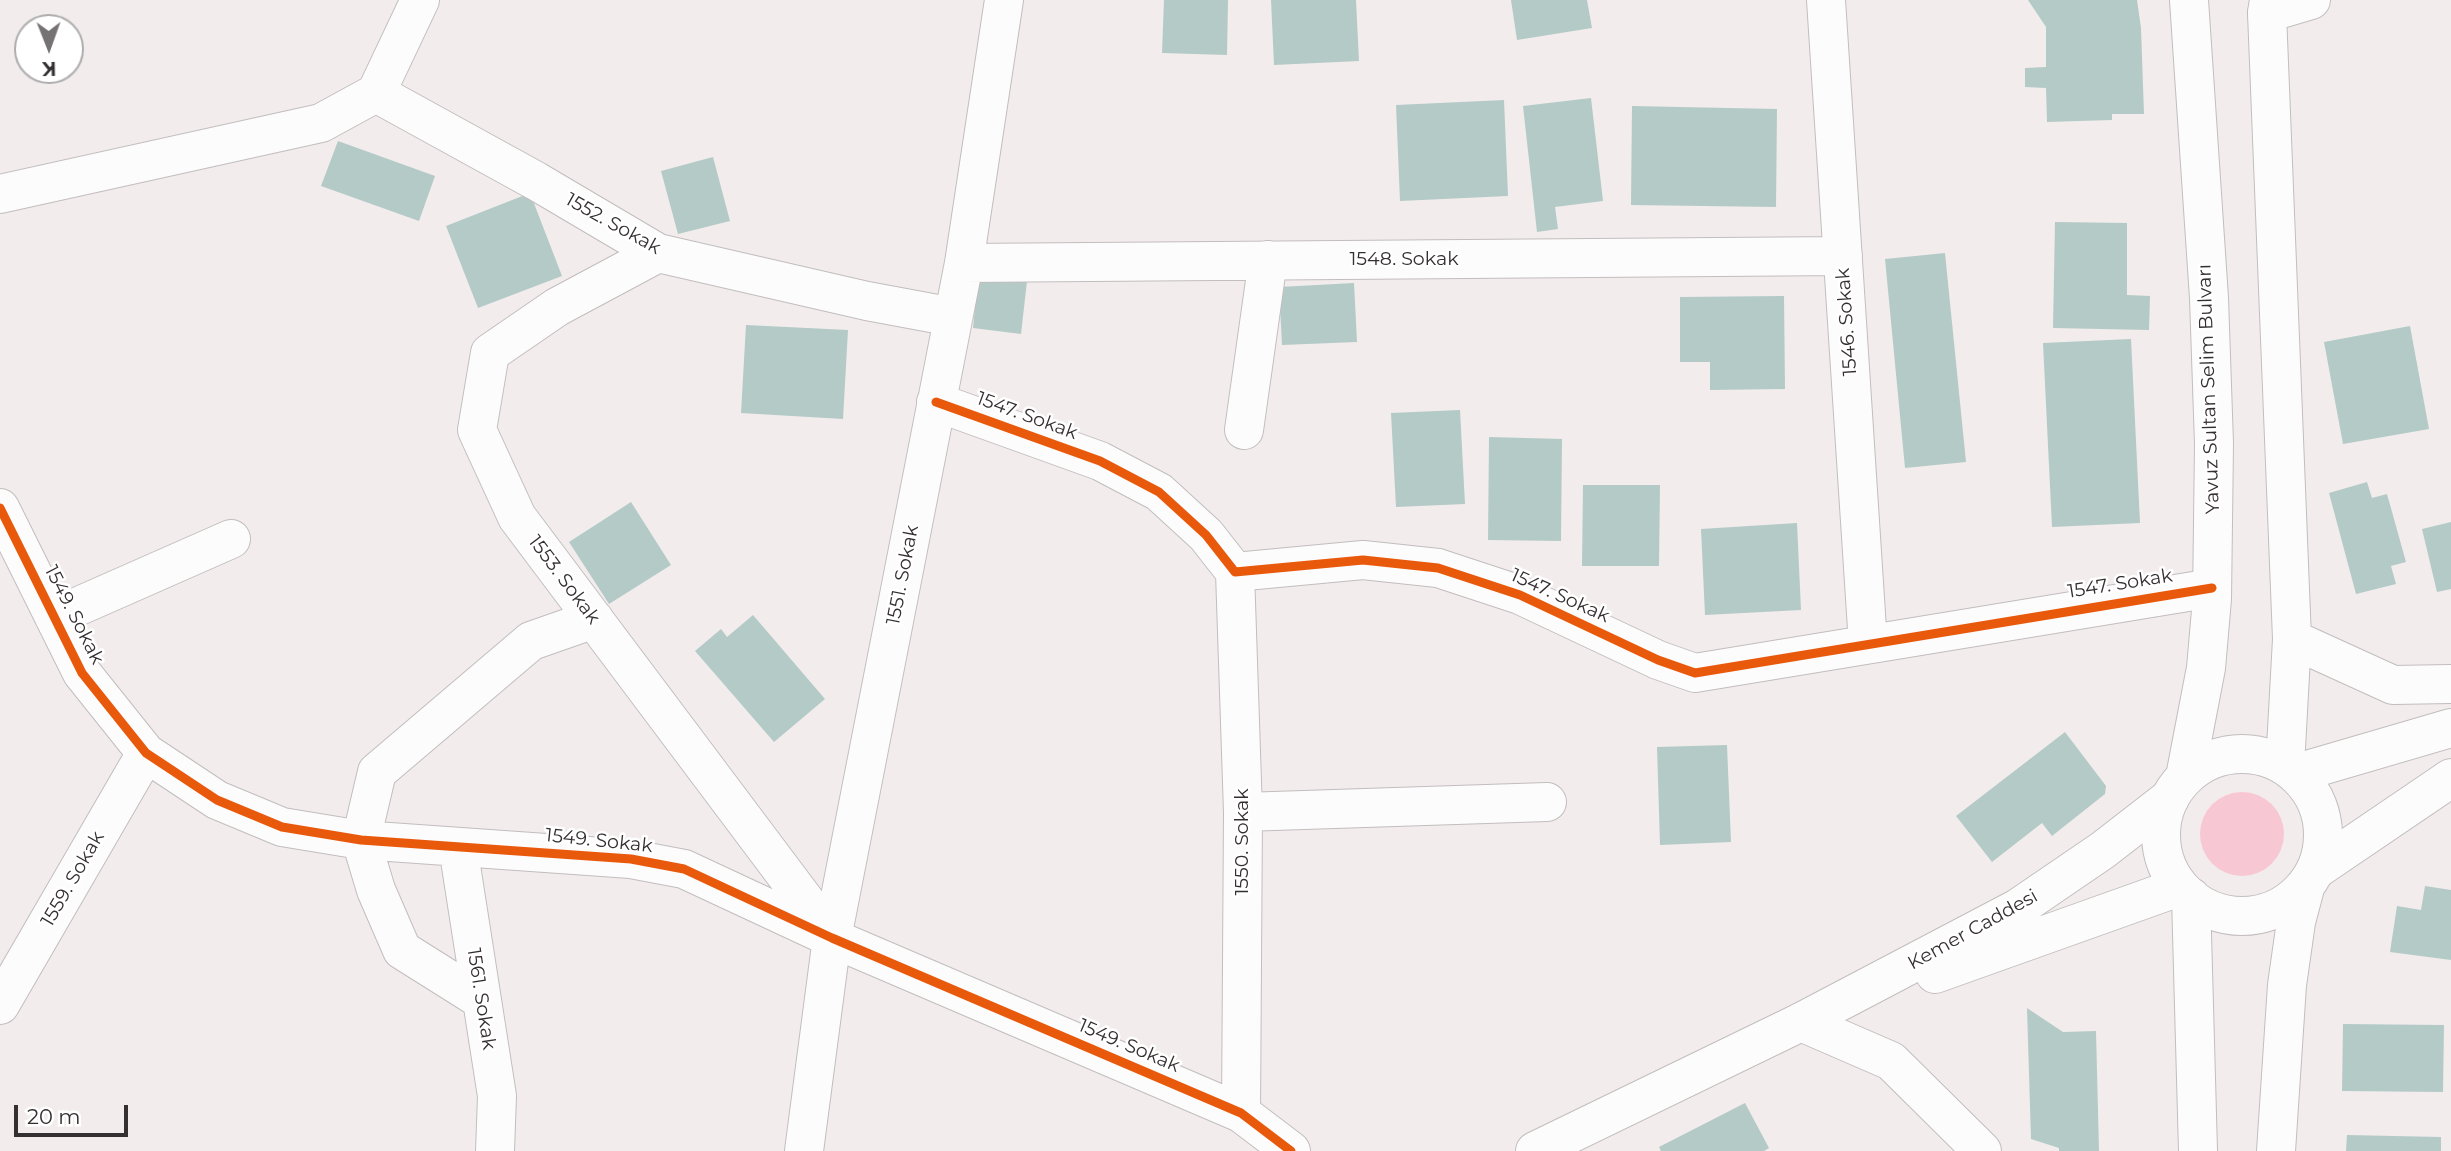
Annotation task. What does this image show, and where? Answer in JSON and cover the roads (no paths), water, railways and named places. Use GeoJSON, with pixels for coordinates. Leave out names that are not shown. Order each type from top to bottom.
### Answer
{"type":"FeatureCollection","features":[{"type":"Feature","properties":{"kind":"street"},"geometry":{"type":"LineString","coordinates":[[0,194],[321,123],[376,93],[420,0]]}},
{"type":"Feature","properties":{"kind":"street","name":"1551. Sokak"},"geometry":{"type":"LineString","coordinates":[[804,1151],[832,938],[964,263],[1004,0]]}},
{"type":"Feature","properties":{"kind":"street","name":"1546. Sokak"},"geometry":{"type":"LineString","coordinates":[[1826,0],[1868,644]]}},
{"type":"Feature","properties":{"kind":"street","name":"Yavuz Sultan Selim Bulvarı"},"geometry":{"type":"LineString","coordinates":[[2177,787],[2206,668],[2212,588],[2212,391],[2189,0]]}},
{"type":"Feature","properties":{"kind":"street"},"geometry":{"type":"LineString","coordinates":[[2291,770],[2292,639],[2268,7],[2311,0]]}},
{"type":"Feature","properties":{"kind":"street","name":"1552. Sokak"},"geometry":{"type":"LineString","coordinates":[[376,93],[536,181],[657,253],[953,317]]}},
{"type":"Feature","properties":{"kind":"street","name":"1553. Sokak"},"geometry":{"type":"LineString","coordinates":[[657,253],[557,307],[490,353],[477,430],[517,517],[832,938]]}},
{"type":"Feature","properties":{"kind":"street","name":"1548. Sokak"},"geometry":{"type":"LineString","coordinates":[[964,263],[1843,256]]}},
{"type":"Feature","properties":{"kind":"street"},"geometry":{"type":"LineString","coordinates":[[1244,430],[1268,260]]}},
{"type":"Feature","properties":{"kind":"street","name":"1547. Sokak"},"geometry":{"type":"LineString","coordinates":[[936,402],[1100,461],[1159,492],[1206,535],[1236,572],[1363,560],[1438,568],[1520,595],[1658,660],[1695,673],[2212,588]]}},
{"type":"Feature","properties":{"kind":"street","name":"1549. Sokak"},"geometry":{"type":"LineString","coordinates":[[0,508],[82,673],[146,753],[217,800],[282,827],[361,840],[631,859],[684,869],[832,938],[1241,1113],[1291,1151]]}},
{"type":"Feature","properties":{"kind":"street"},"geometry":{"type":"LineString","coordinates":[[54,617],[231,538]]}},
{"type":"Feature","properties":{"kind":"street","name":"1550. Sokak"},"geometry":{"type":"LineString","coordinates":[[1236,572],[1243,812],[1241,1113]]}},
{"type":"Feature","properties":{"kind":"street"},"geometry":{"type":"LineString","coordinates":[[480,999],[402,950],[376,890],[361,840],[377,772],[531,641],[594,619]]}},
{"type":"Feature","properties":{"kind":"street"},"geometry":{"type":"LineString","coordinates":[[2292,639],[2393,685],[2451,684]]}},
{"type":"Feature","properties":{"kind":"street"},"geometry":{"type":"LineString","coordinates":[[2291,770],[2451,728]]}},
{"type":"Feature","properties":{"kind":"street","name":"1559. Sokak"},"geometry":{"type":"LineString","coordinates":[[0,1005],[146,753]]}},
{"type":"Feature","properties":{"kind":"street"},"geometry":{"type":"LineString","coordinates":[[2276,1151],[2287,985],[2296,922],[2311,878],[2324,844],[2323,818],[2313,794],[2291,770],[2276,760],[2252,753],[2228,754],[2204,762],[2177,787],[2162,820],[2161,844],[2167,866],[2185,892],[2218,912],[2242,916],[2266,913],[2287,903],[2311,878],[2451,778]]}},
{"type":"Feature","properties":{"kind":"street","name":"Kemer Caddesi"},"geometry":{"type":"LineString","coordinates":[[1535,1151],[1801,1022],[2018,908],[2147,818],[2177,787]]}},
{"type":"Feature","properties":{"kind":"street"},"geometry":{"type":"LineString","coordinates":[[1243,812],[1547,802]]}},
{"type":"Feature","properties":{"kind":"street","name":"1561. Sokak"},"geometry":{"type":"LineString","coordinates":[[458,847],[497,1097],[495,1151]]}},
{"type":"Feature","properties":{"kind":"street"},"geometry":{"type":"LineString","coordinates":[[2185,892],[2198,1151]]}},
{"type":"Feature","properties":{"kind":"street","name":"Kemer Caddesi"},"geometry":{"type":"LineString","coordinates":[[1801,1022],[2185,892]]}},
{"type":"Feature","properties":{"kind":"street"},"geometry":{"type":"LineString","coordinates":[[1801,1022],[1891,1062],[1982,1151]]}}]}
